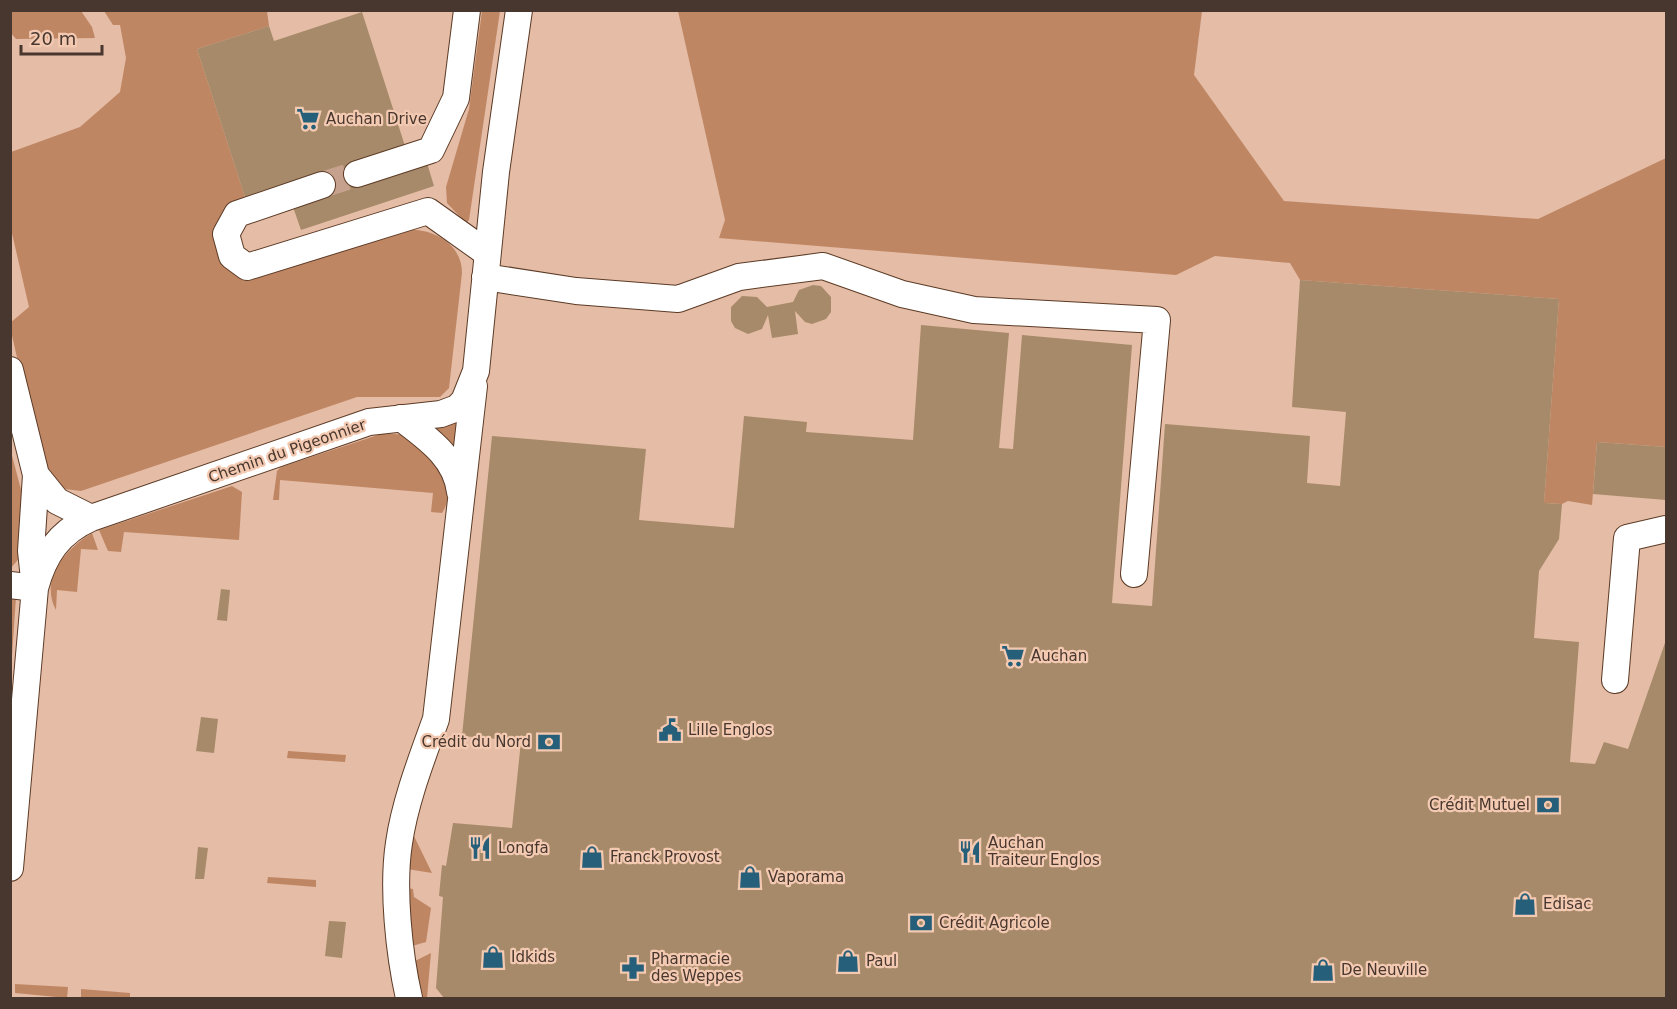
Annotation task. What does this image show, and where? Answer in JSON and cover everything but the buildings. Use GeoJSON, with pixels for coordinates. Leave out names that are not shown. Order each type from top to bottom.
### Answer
{"type":"FeatureCollection","features":[{"type":"Feature","properties":{"kind":"street"},"geometry":{"type":"LineString","coordinates":[[357,174],[431,150],[456,98],[467,10]]}},
{"type":"Feature","properties":{"kind":"street","name":"Chemin du Pigeonnier"},"geometry":{"type":"LineString","coordinates":[[10,868],[23,587],[40,570],[52,546],[76,525],[91,518],[369,422],[441,414],[458,408],[464,401],[476,371],[486,265],[519,10]]}},
{"type":"Feature","properties":{"kind":"street"},"geometry":{"type":"LineString","coordinates":[[322,185],[237,214],[226,234],[232,256],[247,267],[428,211],[486,265],[576,291],[678,299],[739,276],[823,266],[902,294],[974,310],[1157,320],[1134,574]]}},
{"type":"Feature","properties":{"kind":"street"},"geometry":{"type":"LineString","coordinates":[[10,370],[36,476],[31,551],[23,587]]}},
{"type":"Feature","properties":{"kind":"street"},"geometry":{"type":"LineString","coordinates":[[410,994],[399,939],[399,843],[422,759],[436,719],[476,371]]}},
{"type":"Feature","properties":{"kind":"street"},"geometry":{"type":"LineString","coordinates":[[401,418],[436,444],[458,474],[462,504]]}},
{"type":"Feature","properties":{"kind":"street"},"geometry":{"type":"LineString","coordinates":[[36,476],[57,501],[91,518]]}},
{"type":"Feature","properties":{"kind":"street"},"geometry":{"type":"LineString","coordinates":[[1615,680],[1627,538],[1666,529]]}},
{"type":"Feature","properties":{"kind":"shaded area"},"geometry":{"type":"Polygon","coordinates":[[[10,11],[81,11],[92,27],[95,38],[16,39],[11,33],[10,11]]]}},
{"type":"Feature","properties":{"kind":"shaded area"},"geometry":{"type":"Polygon","coordinates":[[[104,11],[267,11],[269,26],[197,49],[245,197],[233,207],[248,277],[261,277],[402,230],[423,231],[442,239],[457,253],[462,273],[449,388],[440,397],[357,397],[81,491],[65,489],[43,472],[10,323],[29,307],[11,229],[11,152],[80,127],[120,92],[126,58],[120,25],[113,25],[104,11]]]}},
{"type":"Feature","properties":{"kind":"shaded area"},"geometry":{"type":"Polygon","coordinates":[[[482,11],[500,11],[469,220],[466,223],[447,203],[446,187],[469,109],[482,11]]]}},
{"type":"Feature","properties":{"kind":"shaded area"},"geometry":{"type":"Polygon","coordinates":[[[678,11],[1202,11],[1194,75],[1284,201],[1538,219],[1666,158],[1666,447],[1597,442],[1592,505],[1568,501],[1562,504],[1544,503],[1559,299],[1300,280],[1290,263],[1215,256],[1176,275],[719,238],[725,220],[678,11]]]}},
{"type":"Feature","properties":{"kind":"shaded area"},"geometry":{"type":"Polygon","coordinates":[[[464,415],[454,456],[429,423],[464,415]]]}},
{"type":"Feature","properties":{"kind":"shaded area"},"geometry":{"type":"Polygon","coordinates":[[[381,434],[409,436],[422,444],[437,461],[448,493],[447,503],[442,513],[431,512],[433,493],[280,480],[279,500],[273,500],[277,471],[281,467],[381,434]]]}},
{"type":"Feature","properties":{"kind":"shaded area"},"geometry":{"type":"Polygon","coordinates":[[[10,448],[24,501],[22,555],[11,568],[10,448]]]}},
{"type":"Feature","properties":{"kind":"shaded area"},"geometry":{"type":"Polygon","coordinates":[[[232,486],[242,492],[239,540],[124,532],[121,552],[108,551],[99,530],[232,486]]]}},
{"type":"Feature","properties":{"kind":"shaded area"},"geometry":{"type":"Polygon","coordinates":[[[92,533],[98,550],[81,549],[77,592],[57,590],[56,610],[51,587],[53,576],[73,547],[92,533]]]}},
{"type":"Feature","properties":{"kind":"shaded area"},"geometry":{"type":"Polygon","coordinates":[[[11,591],[16,597],[11,671],[11,591]]]}},
{"type":"Feature","properties":{"kind":"shaded area"},"geometry":{"type":"Polygon","coordinates":[[[288,751],[346,755],[345,762],[287,758],[288,751]]]}},
{"type":"Feature","properties":{"kind":"shaded area"},"geometry":{"type":"Polygon","coordinates":[[[420,802],[421,806],[412,832],[432,873],[401,868],[420,802]]]}},
{"type":"Feature","properties":{"kind":"shaded area"},"geometry":{"type":"Polygon","coordinates":[[[268,877],[316,880],[316,887],[267,883],[268,877]]]}},
{"type":"Feature","properties":{"kind":"shaded area"},"geometry":{"type":"Polygon","coordinates":[[[401,887],[413,889],[414,897],[431,908],[426,942],[405,948],[401,887]]]}},
{"type":"Feature","properties":{"kind":"shaded area"},"geometry":{"type":"Polygon","coordinates":[[[431,953],[427,998],[417,998],[407,965],[431,953]]]}},
{"type":"Feature","properties":{"kind":"shaded area"},"geometry":{"type":"Polygon","coordinates":[[[15,984],[68,987],[67,998],[15,993],[15,984]]]}},
{"type":"Feature","properties":{"kind":"shaded area"},"geometry":{"type":"Polygon","coordinates":[[[81,989],[130,993],[130,998],[81,998],[81,989]]]}},
{"type":"Feature","properties":{"kind":"tunnel"},"geometry":{"type":"LineString","coordinates":[[322,185],[357,174]]}},
{"type":"Feature","properties":{"kind":"place","name":"Auchan Drive"},"geometry":{"type":"Point","coordinates":[308,119]}},
{"type":"Feature","properties":{"kind":"place","name":"Auchan"},"geometry":{"type":"Point","coordinates":[1013,656]}},
{"type":"Feature","properties":{"kind":"place","name":"Lille Englos"},"geometry":{"type":"Point","coordinates":[670,730]}},
{"type":"Feature","properties":{"kind":"place","name":"Crédit du Nord"},"geometry":{"type":"Point","coordinates":[549,742]}},
{"type":"Feature","properties":{"kind":"place","name":"Crédit Mutuel"},"geometry":{"type":"Point","coordinates":[1548,805]}},
{"type":"Feature","properties":{"kind":"place","name":"Longfa"},"geometry":{"type":"Point","coordinates":[480,848]}},
{"type":"Feature","properties":{"kind":"place","name":"Auchan Traiteur Englos"},"geometry":{"type":"Point","coordinates":[970,852]}},
{"type":"Feature","properties":{"kind":"place","name":"Franck Provost"},"geometry":{"type":"Point","coordinates":[592,857]}},
{"type":"Feature","properties":{"kind":"place","name":"Vaporama"},"geometry":{"type":"Point","coordinates":[750,877]}},
{"type":"Feature","properties":{"kind":"place","name":"Edisac"},"geometry":{"type":"Point","coordinates":[1525,904]}},
{"type":"Feature","properties":{"kind":"place","name":"Crédit Agricole"},"geometry":{"type":"Point","coordinates":[921,923]}},
{"type":"Feature","properties":{"kind":"place","name":"Idkids"},"geometry":{"type":"Point","coordinates":[493,957]}},
{"type":"Feature","properties":{"kind":"place","name":"Paul"},"geometry":{"type":"Point","coordinates":[848,961]}},
{"type":"Feature","properties":{"kind":"place","name":"Pharmacie des Weppes"},"geometry":{"type":"Point","coordinates":[633,968]}},
{"type":"Feature","properties":{"kind":"place","name":"De Neuville"},"geometry":{"type":"Point","coordinates":[1323,970]}}]}
